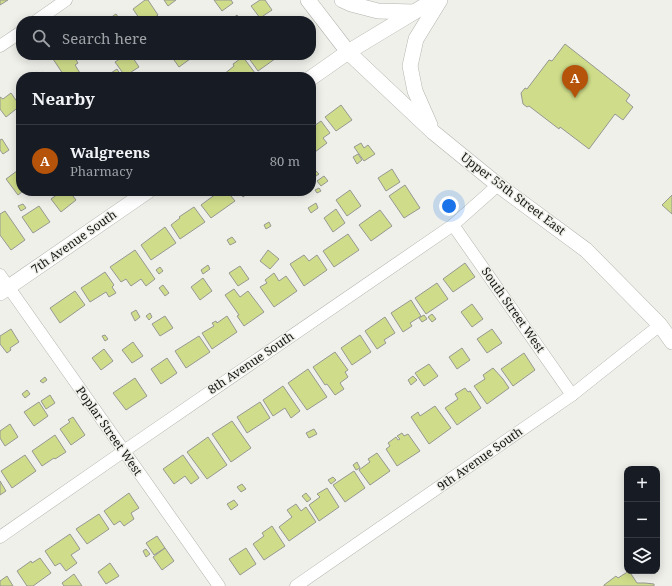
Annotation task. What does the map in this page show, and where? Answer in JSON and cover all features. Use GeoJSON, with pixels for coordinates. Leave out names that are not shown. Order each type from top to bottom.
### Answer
{"type":"FeatureCollection","features":[{"type":"Feature","properties":{"kind":"street"},"geometry":{"type":"LineString","coordinates":[[43,16],[66,0]]}},
{"type":"Feature","properties":{"kind":"street","name":"Upper 55th Street East"},"geometry":{"type":"LineString","coordinates":[[308,0],[348,52],[433,132],[498,185],[586,250],[660,325],[672,342]]}},
{"type":"Feature","properties":{"kind":"street"},"geometry":{"type":"LineString","coordinates":[[342,0],[378,11],[414,12]]}},
{"type":"Feature","properties":{"kind":"street"},"geometry":{"type":"LineString","coordinates":[[316,74],[348,52],[434,0]]}},
{"type":"Feature","properties":{"kind":"street"},"geometry":{"type":"LineString","coordinates":[[433,132],[415,92],[410,66],[416,39],[440,0]]}},
{"type":"Feature","properties":{"kind":"street"},"geometry":{"type":"LineString","coordinates":[[0,46],[16,35]]}},
{"type":"Feature","properties":{"kind":"street","name":"8th Avenue South"},"geometry":{"type":"LineString","coordinates":[[0,537],[453,225],[498,185]]}},
{"type":"Feature","properties":{"kind":"street","name":"7th Avenue South"},"geometry":{"type":"LineString","coordinates":[[3,285],[140,196]]}},
{"type":"Feature","properties":{"kind":"street","name":"South Street West"},"geometry":{"type":"LineString","coordinates":[[453,225],[572,395]]}},
{"type":"Feature","properties":{"kind":"street","name":"Poplar Street West"},"geometry":{"type":"LineString","coordinates":[[3,285],[124,451],[219,586]]}},
{"type":"Feature","properties":{"kind":"street","name":"9th Avenue South"},"geometry":{"type":"LineString","coordinates":[[296,586],[572,395],[660,325]]}},
{"type":"Feature","properties":{"kind":"building"},"geometry":{"type":"Polygon","coordinates":[[[0,0],[8,0],[0,5],[0,0]]]}},
{"type":"Feature","properties":{"kind":"building"},"geometry":{"type":"Polygon","coordinates":[[[145,0],[148,0],[158,15],[138,16],[133,9],[145,0]]]}},
{"type":"Feature","properties":{"kind":"building"},"geometry":{"type":"Polygon","coordinates":[[[164,0],[176,0],[168,6],[164,0]]]}},
{"type":"Feature","properties":{"kind":"building"},"geometry":{"type":"Polygon","coordinates":[[[214,0],[231,0],[233,3],[222,11],[214,0]]]}},
{"type":"Feature","properties":{"kind":"building"},"geometry":{"type":"Polygon","coordinates":[[[260,0],[265,0],[272,10],[263,16],[258,16],[251,6],[260,0]]]}},
{"type":"Feature","properties":{"kind":"building"},"geometry":{"type":"Polygon","coordinates":[[[565,44],[630,95],[626,101],[633,107],[623,120],[615,114],[589,149],[560,127],[559,129],[529,106],[527,107],[523,104],[521,93],[525,88],[527,89],[549,60],[552,61],[565,44]]]}},
{"type":"Feature","properties":{"kind":"building"},"geometry":{"type":"Polygon","coordinates":[[[54,60],[76,60],[78,63],[75,65],[79,72],[62,72],[54,60]]]}},
{"type":"Feature","properties":{"kind":"building"},"geometry":{"type":"Polygon","coordinates":[[[118,60],[134,60],[139,67],[131,72],[122,72],[115,62],[118,60]]]}},
{"type":"Feature","properties":{"kind":"building"},"geometry":{"type":"Polygon","coordinates":[[[174,60],[189,60],[179,67],[174,60]]]}},
{"type":"Feature","properties":{"kind":"building"},"geometry":{"type":"Polygon","coordinates":[[[239,60],[245,60],[254,72],[227,72],[234,66],[233,64],[239,60]]]}},
{"type":"Feature","properties":{"kind":"building"},"geometry":{"type":"Polygon","coordinates":[[[250,60],[273,60],[258,71],[250,60]]]}},
{"type":"Feature","properties":{"kind":"building"},"geometry":{"type":"Polygon","coordinates":[[[11,93],[16,100],[16,109],[6,117],[0,109],[0,97],[3,99],[11,93]]]}},
{"type":"Feature","properties":{"kind":"building"},"geometry":{"type":"Polygon","coordinates":[[[341,105],[352,120],[336,131],[325,117],[341,105]]]}},
{"type":"Feature","properties":{"kind":"building"},"geometry":{"type":"Polygon","coordinates":[[[321,121],[330,133],[323,138],[327,143],[316,151],[316,129],[316,125],[321,121]]]}},
{"type":"Feature","properties":{"kind":"building"},"geometry":{"type":"Polygon","coordinates":[[[2,139],[9,150],[3,154],[0,150],[0,140],[2,139]]]}},
{"type":"Feature","properties":{"kind":"building"},"geometry":{"type":"Polygon","coordinates":[[[361,143],[364,148],[368,145],[375,154],[364,161],[354,147],[361,143]]]}},
{"type":"Feature","properties":{"kind":"building"},"geometry":{"type":"Polygon","coordinates":[[[358,154],[362,160],[357,164],[353,157],[358,154]]]}},
{"type":"Feature","properties":{"kind":"building"},"geometry":{"type":"Polygon","coordinates":[[[392,169],[400,182],[386,191],[378,178],[392,169]]]}},
{"type":"Feature","properties":{"kind":"building"},"geometry":{"type":"Polygon","coordinates":[[[16,172],[16,192],[6,179],[16,172]]]}},
{"type":"Feature","properties":{"kind":"building"},"geometry":{"type":"Polygon","coordinates":[[[324,176],[328,181],[321,186],[317,181],[324,176]]]}},
{"type":"Feature","properties":{"kind":"building"},"geometry":{"type":"Polygon","coordinates":[[[405,185],[420,208],[404,218],[389,196],[405,185]]]}},
{"type":"Feature","properties":{"kind":"building"},"geometry":{"type":"Polygon","coordinates":[[[319,188],[321,191],[317,193],[316,190],[319,188]]]}},
{"type":"Feature","properties":{"kind":"building"},"geometry":{"type":"Polygon","coordinates":[[[350,190],[361,206],[347,216],[336,200],[350,190]]]}},
{"type":"Feature","properties":{"kind":"building"},"geometry":{"type":"Polygon","coordinates":[[[672,195],[672,214],[662,205],[672,195]]]}},
{"type":"Feature","properties":{"kind":"building"},"geometry":{"type":"Polygon","coordinates":[[[55,196],[73,196],[76,200],[61,212],[51,199],[55,196]]]}},
{"type":"Feature","properties":{"kind":"building"},"geometry":{"type":"Polygon","coordinates":[[[213,196],[231,196],[235,201],[211,218],[201,205],[213,196]]]}},
{"type":"Feature","properties":{"kind":"building"},"geometry":{"type":"Polygon","coordinates":[[[316,203],[318,208],[311,213],[308,208],[316,203]]]}},
{"type":"Feature","properties":{"kind":"building"},"geometry":{"type":"Polygon","coordinates":[[[23,204],[26,208],[21,211],[18,206],[23,204]]]}},
{"type":"Feature","properties":{"kind":"building"},"geometry":{"type":"Polygon","coordinates":[[[39,206],[50,222],[33,233],[22,217],[39,206]]]}},
{"type":"Feature","properties":{"kind":"building"},"geometry":{"type":"Polygon","coordinates":[[[194,207],[205,222],[180,239],[171,225],[180,218],[179,217],[194,207]]]}},
{"type":"Feature","properties":{"kind":"building"},"geometry":{"type":"Polygon","coordinates":[[[336,209],[345,223],[333,232],[324,218],[336,209]]]}},
{"type":"Feature","properties":{"kind":"building"},"geometry":{"type":"Polygon","coordinates":[[[380,210],[392,226],[371,241],[359,225],[380,210]]]}},
{"type":"Feature","properties":{"kind":"building"},"geometry":{"type":"Polygon","coordinates":[[[5,211],[25,240],[11,250],[0,235],[0,214],[5,211]]]}},
{"type":"Feature","properties":{"kind":"building"},"geometry":{"type":"Polygon","coordinates":[[[269,222],[271,226],[266,229],[264,225],[269,222]]]}},
{"type":"Feature","properties":{"kind":"building"},"geometry":{"type":"Polygon","coordinates":[[[165,227],[176,243],[151,260],[141,245],[165,227]]]}},
{"type":"Feature","properties":{"kind":"building"},"geometry":{"type":"Polygon","coordinates":[[[348,234],[359,250],[334,267],[323,251],[348,234]]]}},
{"type":"Feature","properties":{"kind":"building"},"geometry":{"type":"Polygon","coordinates":[[[232,237],[236,242],[230,245],[227,240],[232,237]]]}},
{"type":"Feature","properties":{"kind":"building"},"geometry":{"type":"Polygon","coordinates":[[[135,250],[155,279],[146,286],[141,279],[131,286],[126,279],[121,282],[110,267],[135,250]]]}},
{"type":"Feature","properties":{"kind":"building"},"geometry":{"type":"Polygon","coordinates":[[[268,250],[279,259],[270,269],[260,261],[268,250]]]}},
{"type":"Feature","properties":{"kind":"building"},"geometry":{"type":"Polygon","coordinates":[[[304,255],[309,261],[317,255],[327,270],[304,286],[290,264],[304,255]]]}},
{"type":"Feature","properties":{"kind":"building"},"geometry":{"type":"Polygon","coordinates":[[[465,263],[475,277],[453,292],[443,279],[465,263]]]}},
{"type":"Feature","properties":{"kind":"building"},"geometry":{"type":"Polygon","coordinates":[[[208,265],[210,269],[203,274],[201,270],[208,265]]]}},
{"type":"Feature","properties":{"kind":"building"},"geometry":{"type":"Polygon","coordinates":[[[240,266],[249,279],[238,286],[229,273],[240,266]]]}},
{"type":"Feature","properties":{"kind":"building"},"geometry":{"type":"Polygon","coordinates":[[[160,267],[163,271],[159,274],[156,270],[160,267]]]}},
{"type":"Feature","properties":{"kind":"building"},"geometry":{"type":"Polygon","coordinates":[[[105,272],[114,285],[112,287],[116,293],[109,297],[106,292],[90,302],[81,288],[105,272]]]}},
{"type":"Feature","properties":{"kind":"building"},"geometry":{"type":"Polygon","coordinates":[[[274,273],[279,281],[286,276],[297,291],[274,307],[260,287],[267,283],[265,280],[274,273]]]}},
{"type":"Feature","properties":{"kind":"building"},"geometry":{"type":"Polygon","coordinates":[[[203,278],[212,291],[200,300],[191,287],[203,278]]]}},
{"type":"Feature","properties":{"kind":"building"},"geometry":{"type":"Polygon","coordinates":[[[437,283],[448,299],[426,314],[415,298],[437,283]]]}},
{"type":"Feature","properties":{"kind":"building"},"geometry":{"type":"Polygon","coordinates":[[[163,285],[169,293],[165,296],[159,288],[163,285]]]}},
{"type":"Feature","properties":{"kind":"building"},"geometry":{"type":"Polygon","coordinates":[[[234,289],[240,297],[248,291],[264,312],[244,326],[237,316],[239,315],[225,295],[234,289]]]}},
{"type":"Feature","properties":{"kind":"building"},"geometry":{"type":"Polygon","coordinates":[[[75,291],[85,305],[60,323],[50,308],[75,291]]]}},
{"type":"Feature","properties":{"kind":"building"},"geometry":{"type":"Polygon","coordinates":[[[411,300],[421,316],[410,323],[412,326],[403,332],[391,313],[411,300]]]}},
{"type":"Feature","properties":{"kind":"building"},"geometry":{"type":"Polygon","coordinates":[[[472,304],[483,319],[472,327],[461,312],[472,304]]]}},
{"type":"Feature","properties":{"kind":"building"},"geometry":{"type":"Polygon","coordinates":[[[136,310],[140,317],[135,321],[131,313],[136,310]]]}},
{"type":"Feature","properties":{"kind":"building"},"geometry":{"type":"Polygon","coordinates":[[[150,313],[152,317],[149,320],[146,316],[150,313]]]}},
{"type":"Feature","properties":{"kind":"building"},"geometry":{"type":"Polygon","coordinates":[[[432,314],[436,319],[432,322],[428,317],[432,314]]]}},
{"type":"Feature","properties":{"kind":"building"},"geometry":{"type":"Polygon","coordinates":[[[424,315],[427,319],[422,322],[419,318],[424,315]]]}},
{"type":"Feature","properties":{"kind":"building"},"geometry":{"type":"Polygon","coordinates":[[[165,316],[173,328],[160,336],[152,324],[165,316]]]}},
{"type":"Feature","properties":{"kind":"building"},"geometry":{"type":"Polygon","coordinates":[[[227,316],[237,332],[212,349],[202,333],[214,326],[212,323],[216,321],[217,323],[227,316]]]}},
{"type":"Feature","properties":{"kind":"building"},"geometry":{"type":"Polygon","coordinates":[[[385,317],[395,333],[384,340],[386,343],[377,349],[365,331],[385,317]]]}},
{"type":"Feature","properties":{"kind":"building"},"geometry":{"type":"Polygon","coordinates":[[[11,329],[19,342],[10,348],[11,350],[7,353],[0,344],[0,336],[11,329]]]}},
{"type":"Feature","properties":{"kind":"building"},"geometry":{"type":"Polygon","coordinates":[[[492,329],[502,343],[487,353],[477,339],[492,329]]]}},
{"type":"Feature","properties":{"kind":"building"},"geometry":{"type":"Polygon","coordinates":[[[105,335],[108,339],[105,341],[102,336],[105,335]]]}},
{"type":"Feature","properties":{"kind":"building"},"geometry":{"type":"Polygon","coordinates":[[[360,335],[371,352],[352,365],[341,348],[360,335]]]}},
{"type":"Feature","properties":{"kind":"building"},"geometry":{"type":"Polygon","coordinates":[[[199,336],[210,352],[186,368],[175,351],[199,336]]]}},
{"type":"Feature","properties":{"kind":"building"},"geometry":{"type":"Polygon","coordinates":[[[133,342],[143,356],[132,363],[122,350],[133,342]]]}},
{"type":"Feature","properties":{"kind":"building"},"geometry":{"type":"Polygon","coordinates":[[[462,348],[470,360],[457,369],[449,357],[462,348]]]}},
{"type":"Feature","properties":{"kind":"building"},"geometry":{"type":"Polygon","coordinates":[[[104,349],[113,361],[101,370],[92,358],[104,349]]]}},
{"type":"Feature","properties":{"kind":"building"},"geometry":{"type":"Polygon","coordinates":[[[335,352],[348,370],[345,372],[348,377],[340,383],[344,389],[335,395],[327,384],[325,385],[313,367],[335,352]]]}},
{"type":"Feature","properties":{"kind":"building"},"geometry":{"type":"Polygon","coordinates":[[[524,353],[535,370],[513,386],[501,369],[524,353]]]}},
{"type":"Feature","properties":{"kind":"building"},"geometry":{"type":"Polygon","coordinates":[[[167,358],[177,373],[161,384],[151,369],[167,358]]]}},
{"type":"Feature","properties":{"kind":"building"},"geometry":{"type":"Polygon","coordinates":[[[429,364],[438,376],[424,386],[415,373],[429,364]]]}},
{"type":"Feature","properties":{"kind":"building"},"geometry":{"type":"Polygon","coordinates":[[[493,368],[509,388],[487,404],[474,386],[485,379],[483,375],[493,368]]]}},
{"type":"Feature","properties":{"kind":"building"},"geometry":{"type":"Polygon","coordinates":[[[308,369],[327,397],[307,410],[288,383],[308,369]]]}},
{"type":"Feature","properties":{"kind":"building"},"geometry":{"type":"Polygon","coordinates":[[[413,376],[417,380],[411,385],[408,380],[413,376]]]}},
{"type":"Feature","properties":{"kind":"building"},"geometry":{"type":"Polygon","coordinates":[[[45,377],[47,380],[43,383],[40,381],[45,377]]]}},
{"type":"Feature","properties":{"kind":"building"},"geometry":{"type":"Polygon","coordinates":[[[135,378],[147,396],[126,410],[113,393],[135,378]]]}},
{"type":"Feature","properties":{"kind":"building"},"geometry":{"type":"Polygon","coordinates":[[[283,386],[300,411],[291,418],[285,408],[273,416],[263,400],[283,386]]]}},
{"type":"Feature","properties":{"kind":"building"},"geometry":{"type":"Polygon","coordinates":[[[465,388],[468,392],[470,391],[481,408],[457,425],[445,408],[458,399],[455,394],[465,388]]]}},
{"type":"Feature","properties":{"kind":"building"},"geometry":{"type":"Polygon","coordinates":[[[27,390],[30,394],[25,398],[22,394],[27,390]]]}},
{"type":"Feature","properties":{"kind":"building"},"geometry":{"type":"Polygon","coordinates":[[[50,395],[55,403],[46,409],[41,401],[50,395]]]}},
{"type":"Feature","properties":{"kind":"building"},"geometry":{"type":"Polygon","coordinates":[[[39,402],[48,416],[34,426],[24,412],[39,402]]]}},
{"type":"Feature","properties":{"kind":"building"},"geometry":{"type":"Polygon","coordinates":[[[260,402],[270,418],[247,433],[237,417],[260,402]]]}},
{"type":"Feature","properties":{"kind":"building"},"geometry":{"type":"Polygon","coordinates":[[[435,406],[451,428],[429,444],[411,417],[418,412],[420,416],[435,406]]]}},
{"type":"Feature","properties":{"kind":"building"},"geometry":{"type":"Polygon","coordinates":[[[73,417],[85,435],[71,445],[60,429],[70,422],[68,420],[73,417]]]}},
{"type":"Feature","properties":{"kind":"building"},"geometry":{"type":"Polygon","coordinates":[[[232,421],[251,448],[231,462],[212,434],[232,421]]]}},
{"type":"Feature","properties":{"kind":"building"},"geometry":{"type":"Polygon","coordinates":[[[10,424],[18,437],[5,446],[0,438],[0,431],[10,424]]]}},
{"type":"Feature","properties":{"kind":"building"},"geometry":{"type":"Polygon","coordinates":[[[314,429],[317,434],[309,438],[306,433],[314,429]]]}},
{"type":"Feature","properties":{"kind":"building"},"geometry":{"type":"Polygon","coordinates":[[[402,433],[404,436],[408,434],[420,451],[397,466],[386,449],[390,446],[388,443],[396,437],[398,440],[400,439],[397,436],[402,433]]]}},
{"type":"Feature","properties":{"kind":"building"},"geometry":{"type":"Polygon","coordinates":[[[55,435],[66,452],[42,466],[32,451],[55,435]]]}},
{"type":"Feature","properties":{"kind":"building"},"geometry":{"type":"Polygon","coordinates":[[[208,437],[227,465],[207,479],[187,452],[208,437]]]}},
{"type":"Feature","properties":{"kind":"building"},"geometry":{"type":"Polygon","coordinates":[[[377,453],[390,471],[370,485],[359,470],[370,462],[368,459],[377,453]]]}},
{"type":"Feature","properties":{"kind":"building"},"geometry":{"type":"Polygon","coordinates":[[[25,455],[36,471],[12,488],[1,471],[25,455]]]}},
{"type":"Feature","properties":{"kind":"building"},"geometry":{"type":"Polygon","coordinates":[[[183,455],[199,478],[191,484],[185,476],[174,484],[163,469],[183,455]]]}},
{"type":"Feature","properties":{"kind":"building"},"geometry":{"type":"Polygon","coordinates":[[[357,462],[360,468],[356,470],[353,465],[357,462]]]}},
{"type":"Feature","properties":{"kind":"building"},"geometry":{"type":"Polygon","coordinates":[[[354,471],[365,488],[345,502],[333,485],[354,471]]]}},
{"type":"Feature","properties":{"kind":"building"},"geometry":{"type":"Polygon","coordinates":[[[333,477],[336,480],[331,484],[328,480],[333,477]]]}},
{"type":"Feature","properties":{"kind":"building"},"geometry":{"type":"Polygon","coordinates":[[[0,481],[6,491],[0,495],[0,481]]]}},
{"type":"Feature","properties":{"kind":"building"},"geometry":{"type":"Polygon","coordinates":[[[242,484],[246,489],[241,492],[237,487],[242,484]]]}},
{"type":"Feature","properties":{"kind":"building"},"geometry":{"type":"Polygon","coordinates":[[[327,488],[339,507],[319,521],[309,505],[320,497],[317,494],[327,488]]]}},
{"type":"Feature","properties":{"kind":"building"},"geometry":{"type":"Polygon","coordinates":[[[129,493],[139,508],[131,513],[134,519],[124,526],[120,521],[114,525],[104,511],[129,493]]]}},
{"type":"Feature","properties":{"kind":"building"},"geometry":{"type":"Polygon","coordinates":[[[306,493],[311,499],[307,502],[302,496],[306,493]]]}},
{"type":"Feature","properties":{"kind":"building"},"geometry":{"type":"Polygon","coordinates":[[[234,500],[238,505],[231,510],[227,504],[234,500]]]}},
{"type":"Feature","properties":{"kind":"building"},"geometry":{"type":"Polygon","coordinates":[[[296,504],[301,511],[306,507],[316,522],[289,541],[279,527],[292,517],[287,510],[296,504]]]}},
{"type":"Feature","properties":{"kind":"building"},"geometry":{"type":"Polygon","coordinates":[[[99,514],[109,529],[87,544],[76,529],[99,514]]]}},
{"type":"Feature","properties":{"kind":"building"},"geometry":{"type":"Polygon","coordinates":[[[272,526],[285,546],[264,560],[253,544],[264,536],[262,533],[272,526]]]}},
{"type":"Feature","properties":{"kind":"building"},"geometry":{"type":"Polygon","coordinates":[[[70,534],[80,549],[71,555],[77,563],[66,571],[60,563],[55,566],[45,551],[70,534]]]}},
{"type":"Feature","properties":{"kind":"building"},"geometry":{"type":"Polygon","coordinates":[[[157,536],[165,548],[154,555],[146,543],[157,536]]]}},
{"type":"Feature","properties":{"kind":"building"},"geometry":{"type":"Polygon","coordinates":[[[165,548],[174,561],[162,570],[153,557],[165,548]]]}},
{"type":"Feature","properties":{"kind":"building"},"geometry":{"type":"Polygon","coordinates":[[[246,548],[256,564],[240,575],[229,559],[246,548]]]}},
{"type":"Feature","properties":{"kind":"building"},"geometry":{"type":"Polygon","coordinates":[[[146,549],[150,554],[146,557],[143,551],[146,549]]]}},
{"type":"Feature","properties":{"kind":"building"},"geometry":{"type":"Polygon","coordinates":[[[40,558],[51,573],[33,586],[27,586],[17,571],[31,561],[32,563],[40,558]]]}},
{"type":"Feature","properties":{"kind":"building"},"geometry":{"type":"Polygon","coordinates":[[[110,563],[119,576],[106,584],[98,572],[110,563]]]}},
{"type":"Feature","properties":{"kind":"building"},"geometry":{"type":"Polygon","coordinates":[[[74,574],[82,586],[64,586],[62,583],[74,574]]]}},
{"type":"Feature","properties":{"kind":"building"},"geometry":{"type":"Polygon","coordinates":[[[624,574],[631,574],[637,583],[654,584],[654,586],[604,586],[616,576],[618,578],[624,574]]]}},
{"type":"Feature","properties":{"kind":"building"},"geometry":{"type":"Polygon","coordinates":[[[7,576],[13,586],[0,586],[0,581],[7,576]]]}},
{"type":"Feature","properties":{"kind":"place","name":"Walgreens"},"geometry":{"type":"Point","coordinates":[575,98]}}]}
